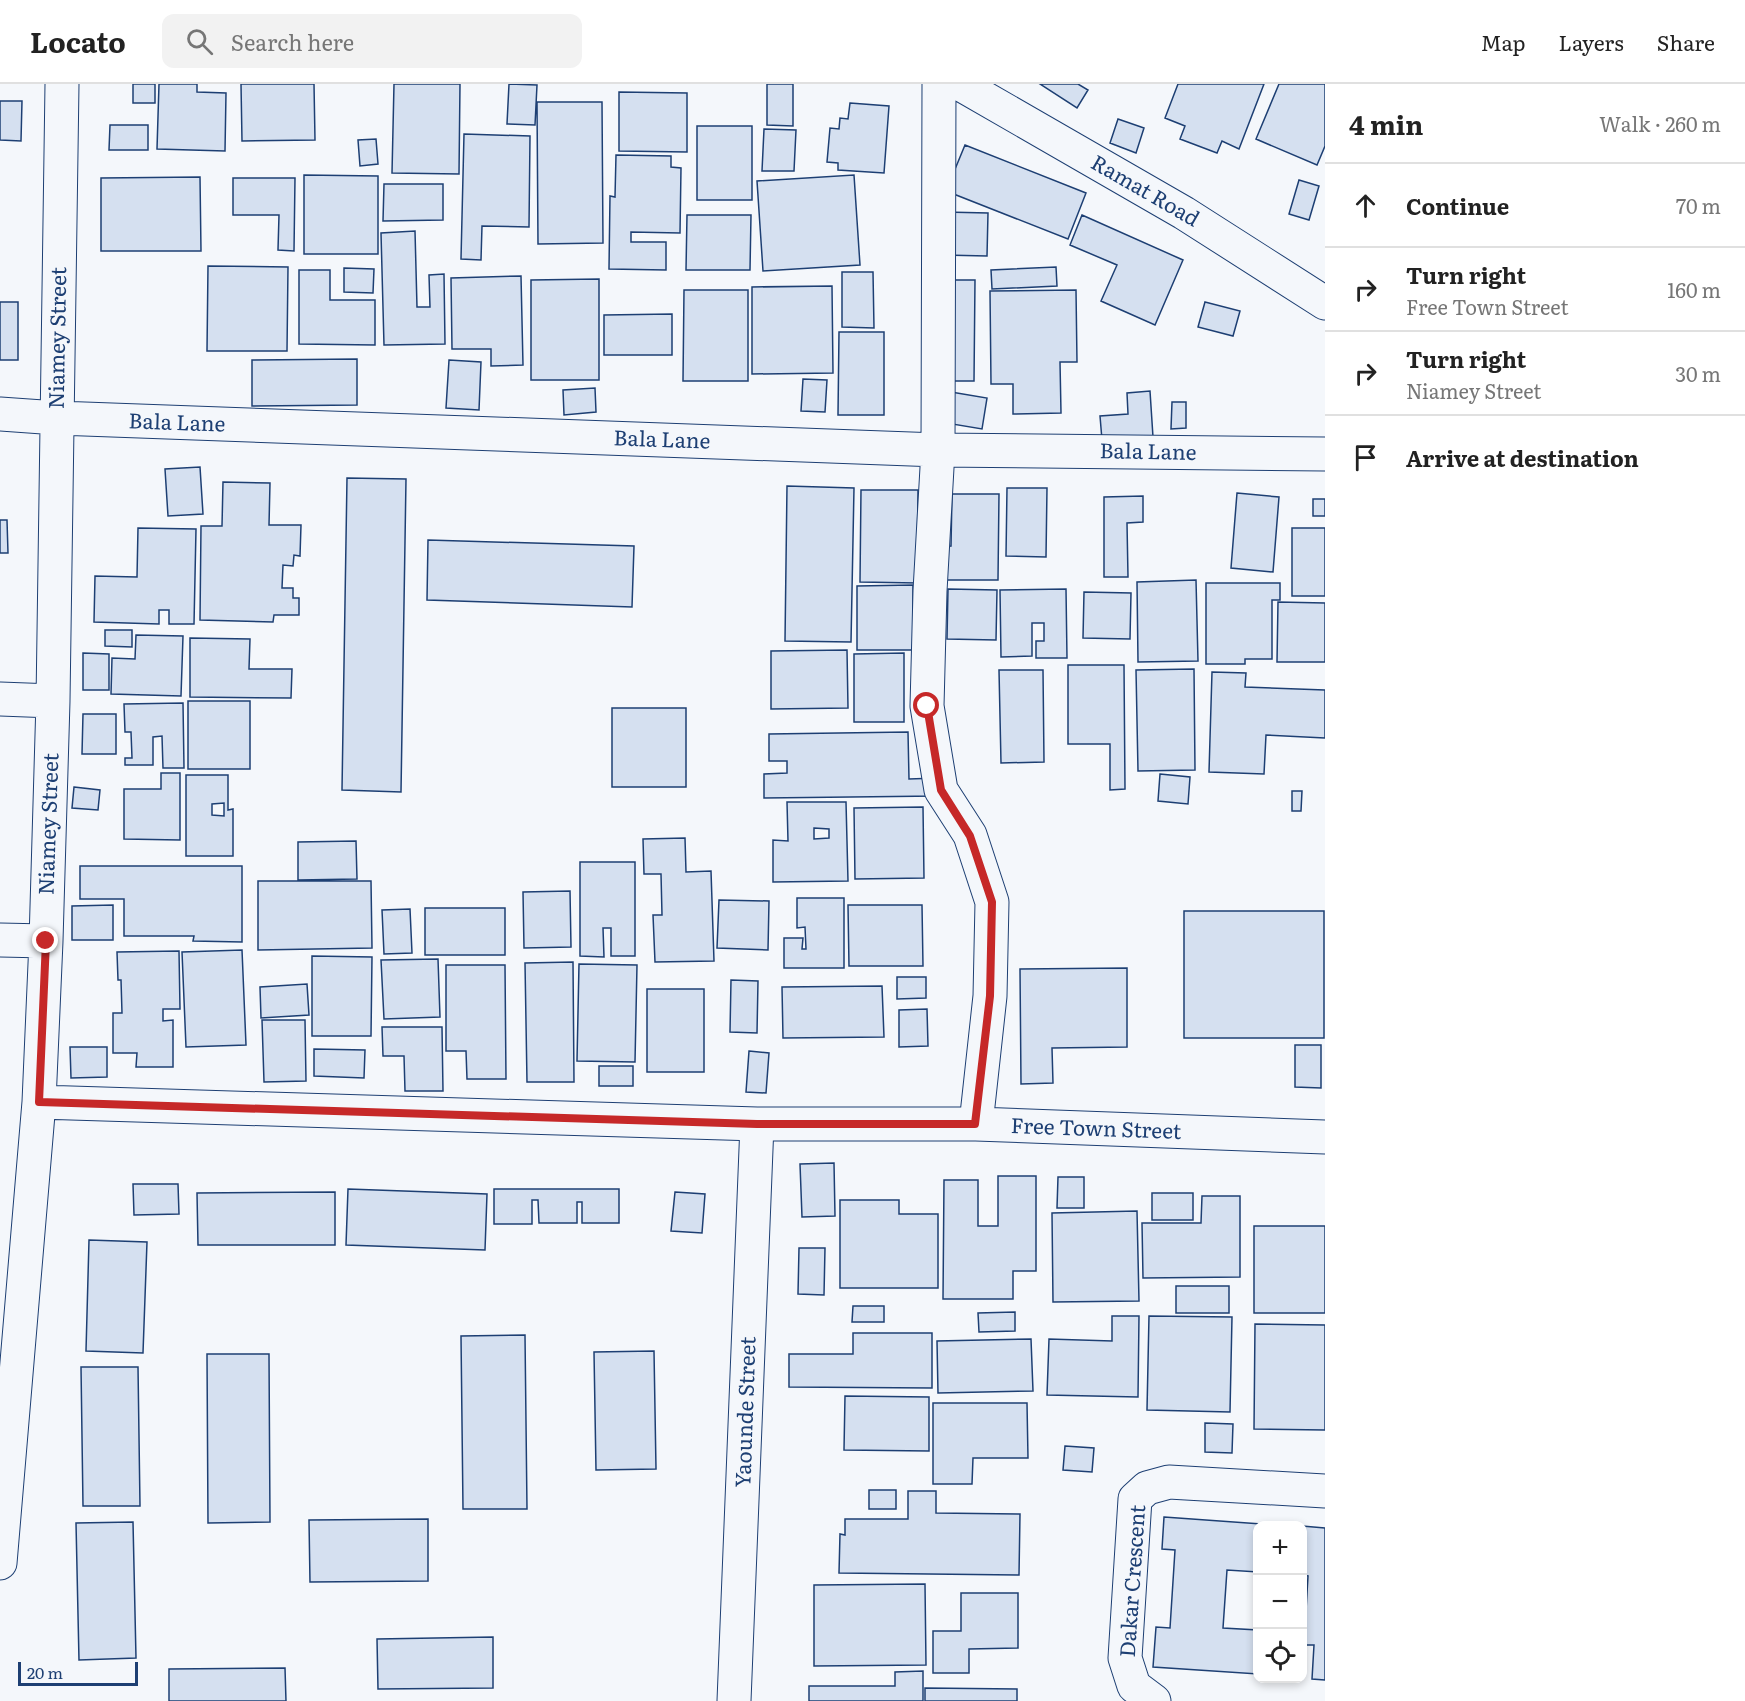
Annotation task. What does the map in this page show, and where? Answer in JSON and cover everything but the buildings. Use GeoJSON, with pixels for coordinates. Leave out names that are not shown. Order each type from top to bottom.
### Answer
{"type":"FeatureCollection","features":[{"type":"Feature","properties":{"kind":"street","name":"Niamey Street"},"geometry":{"type":"LineString","coordinates":[[0,1563],[39,1102],[46,941],[53,701],[62,84]]}},
{"type":"Feature","properties":{"kind":"street"},"geometry":{"type":"LineString","coordinates":[[939,84],[938,450],[930,591],[927,706],[941,790],[970,836],[992,902],[990,996],[975,1124]]}},
{"type":"Feature","properties":{"kind":"street","name":"Ramat Road"},"geometry":{"type":"LineString","coordinates":[[960,84],[1184,213],[1325,303]]}},
{"type":"Feature","properties":{"kind":"street","name":"Bala Lane"},"geometry":{"type":"LineString","coordinates":[[0,414],[57,418],[938,450],[1325,454]]}},
{"type":"Feature","properties":{"kind":"street"},"geometry":{"type":"LineString","coordinates":[[0,699],[53,701]]}},
{"type":"Feature","properties":{"kind":"street"},"geometry":{"type":"LineString","coordinates":[[0,940],[46,941]]}},
{"type":"Feature","properties":{"kind":"street","name":"Free Town Street"},"geometry":{"type":"LineString","coordinates":[[39,1102],[757,1124],[975,1124],[1325,1137]]}},
{"type":"Feature","properties":{"kind":"street","name":"Yaounde Street"},"geometry":{"type":"LineString","coordinates":[[734,1701],[757,1124]]}},
{"type":"Feature","properties":{"kind":"street","name":"Dakar Crescent"},"geometry":{"type":"LineString","coordinates":[[1154,1701],[1134,1686],[1125,1658],[1134,1499],[1147,1488],[1169,1482],[1325,1491]]}},
{"type":"Feature","properties":{"kind":"route"},"geometry":{"type":"LineString","coordinates":[[46,941],[39,1102],[757,1124],[975,1124],[990,996],[992,902],[970,836],[941,790],[927,706]]}}]}
